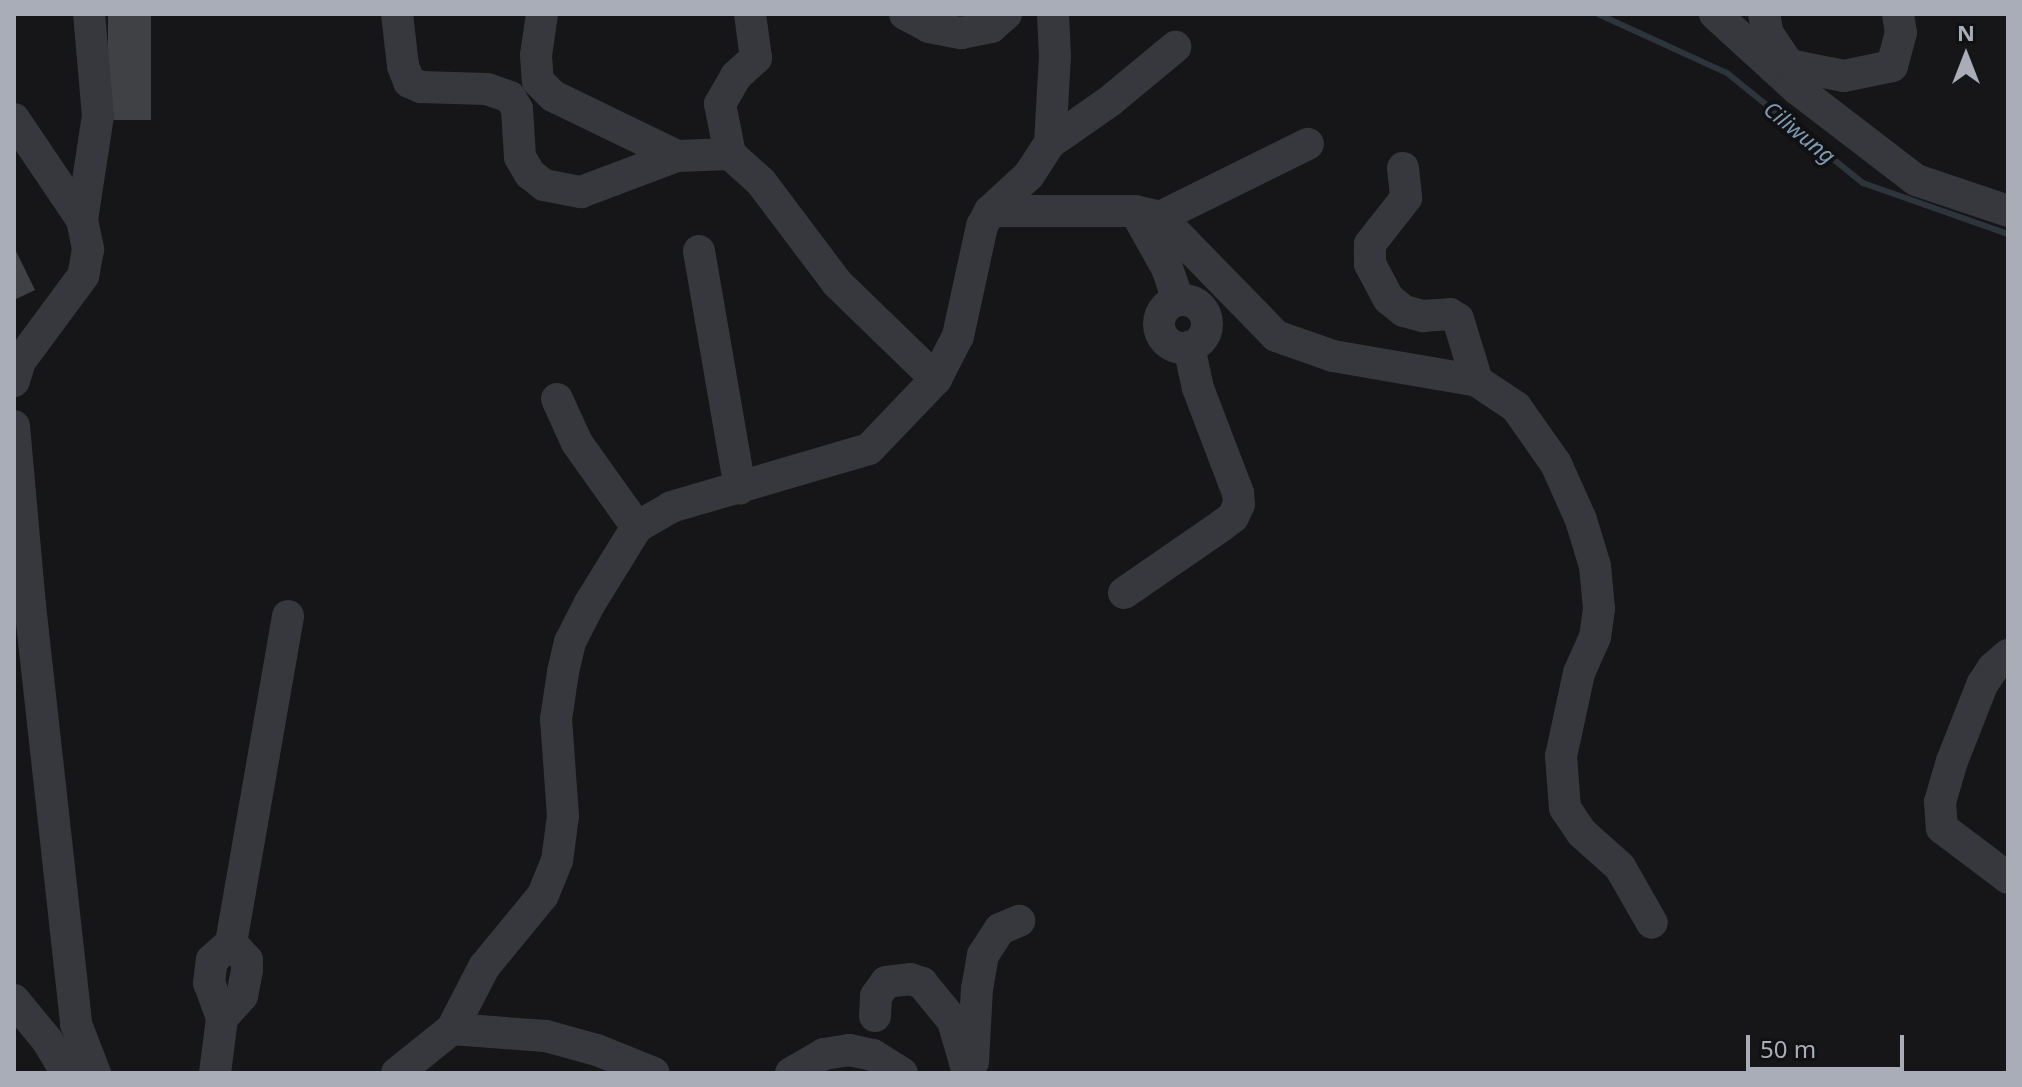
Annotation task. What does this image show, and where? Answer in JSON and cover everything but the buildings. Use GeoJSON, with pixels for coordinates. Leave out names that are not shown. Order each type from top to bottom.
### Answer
{"type":"FeatureCollection","features":[{"type":"Feature","properties":{"kind":"street"},"geometry":{"type":"LineString","coordinates":[[14,381],[20,361],[83,276],[88,249],[82,220],[98,116],[89,14]]}},
{"type":"Feature","properties":{"kind":"street"},"geometry":{"type":"LineString","coordinates":[[397,14],[404,75],[409,82],[421,87],[487,89],[510,97],[517,109],[520,157],[538,182],[566,191],[588,191],[677,156],[730,154]]}},
{"type":"Feature","properties":{"kind":"street"},"geometry":{"type":"LineString","coordinates":[[542,14],[536,55],[538,81],[553,96],[637,133],[677,156]]}},
{"type":"Feature","properties":{"kind":"street"},"geometry":{"type":"LineString","coordinates":[[750,14],[755,61],[736,76],[720,104],[730,154],[761,182],[837,283],[936,379]]}},
{"type":"Feature","properties":{"kind":"street"},"geometry":{"type":"LineString","coordinates":[[905,14],[929,27],[961,33],[991,27],[1006,14]]}},
{"type":"Feature","properties":{"kind":"street"},"geometry":{"type":"LineString","coordinates":[[1050,143],[1055,57],[1053,14]]}},
{"type":"Feature","properties":{"kind":"street"},"geometry":{"type":"LineString","coordinates":[[1715,14],[1759,30],[1789,65],[1844,76],[1892,66],[1901,33],[1898,14]]}},
{"type":"Feature","properties":{"kind":"street"},"geometry":{"type":"LineString","coordinates":[[1759,30],[1796,88],[1916,180],[2008,211]]}},
{"type":"Feature","properties":{"kind":"street"},"geometry":{"type":"LineString","coordinates":[[397,1073],[452,1029],[484,967],[543,895],[557,861],[563,816],[556,719],[570,642],[637,527],[671,507],[869,449],[936,379],[958,336],[982,226],[990,211],[1029,175],[1050,143],[1110,101],[1175,47]]}},
{"type":"Feature","properties":{"kind":"street"},"geometry":{"type":"LineString","coordinates":[[14,119],[82,220]]}},
{"type":"Feature","properties":{"kind":"street"},"geometry":{"type":"LineString","coordinates":[[990,211],[1147,214],[1308,144]]}},
{"type":"Feature","properties":{"kind":"street"},"geometry":{"type":"LineString","coordinates":[[1403,168],[1406,198],[1370,244],[1370,264],[1389,299],[1404,311],[1423,316],[1450,314],[1458,319],[1477,381]]}},
{"type":"Feature","properties":{"kind":"street"},"geometry":{"type":"LineString","coordinates":[[1124,593],[1233,517],[1239,504],[1238,493],[1198,388],[1189,347],[1172,345],[1165,340],[1159,325],[1164,309],[1178,300],[1147,214]]}},
{"type":"Feature","properties":{"kind":"street"},"geometry":{"type":"LineString","coordinates":[[1147,214],[1276,336],[1333,356],[1477,381],[1504,397],[1527,422],[1556,464],[1581,520],[1595,566],[1599,609],[1595,637],[1579,673],[1561,756],[1565,808],[1582,833],[1620,867],[1652,923]]}},
{"type":"Feature","properties":{"kind":"street"},"geometry":{"type":"LineString","coordinates":[[699,251],[740,488]]}},
{"type":"Feature","properties":{"kind":"street"},"geometry":{"type":"LineString","coordinates":[[557,399],[577,443],[637,527]]}},
{"type":"Feature","properties":{"kind":"street"},"geometry":{"type":"LineString","coordinates":[[14,426],[30,605],[76,1024],[95,1073]]}},
{"type":"Feature","properties":{"kind":"street"},"geometry":{"type":"LineString","coordinates":[[215,1073],[222,1018],[209,983],[212,960],[231,943],[288,616]]}},
{"type":"Feature","properties":{"kind":"street"},"geometry":{"type":"LineString","coordinates":[[2008,655],[1993,668],[1982,685],[1940,802],[1942,828],[2008,878]]}},
{"type":"Feature","properties":{"kind":"street"},"geometry":{"type":"LineString","coordinates":[[970,1073],[983,955],[1000,929],[1019,921]]}},
{"type":"Feature","properties":{"kind":"street"},"geometry":{"type":"LineString","coordinates":[[875,1016],[876,996],[886,982],[910,979],[922,983],[953,1021],[970,1073]]}},
{"type":"Feature","properties":{"kind":"street"},"geometry":{"type":"LineString","coordinates":[[14,1000],[47,1040],[67,1073]]}},
{"type":"Feature","properties":{"kind":"street"},"geometry":{"type":"LineString","coordinates":[[452,1029],[546,1036],[597,1050],[654,1073]]}},
{"type":"Feature","properties":{"kind":"street"},"geometry":{"type":"LineString","coordinates":[[791,1073],[824,1054],[849,1050],[873,1055],[902,1073]]}},
{"type":"Feature","properties":{"kind":"waterway","name":"Ciliwung"},"geometry":{"type":"LineString","coordinates":[[1598,14],[1727,73],[1863,183],[2008,234]]}}]}
